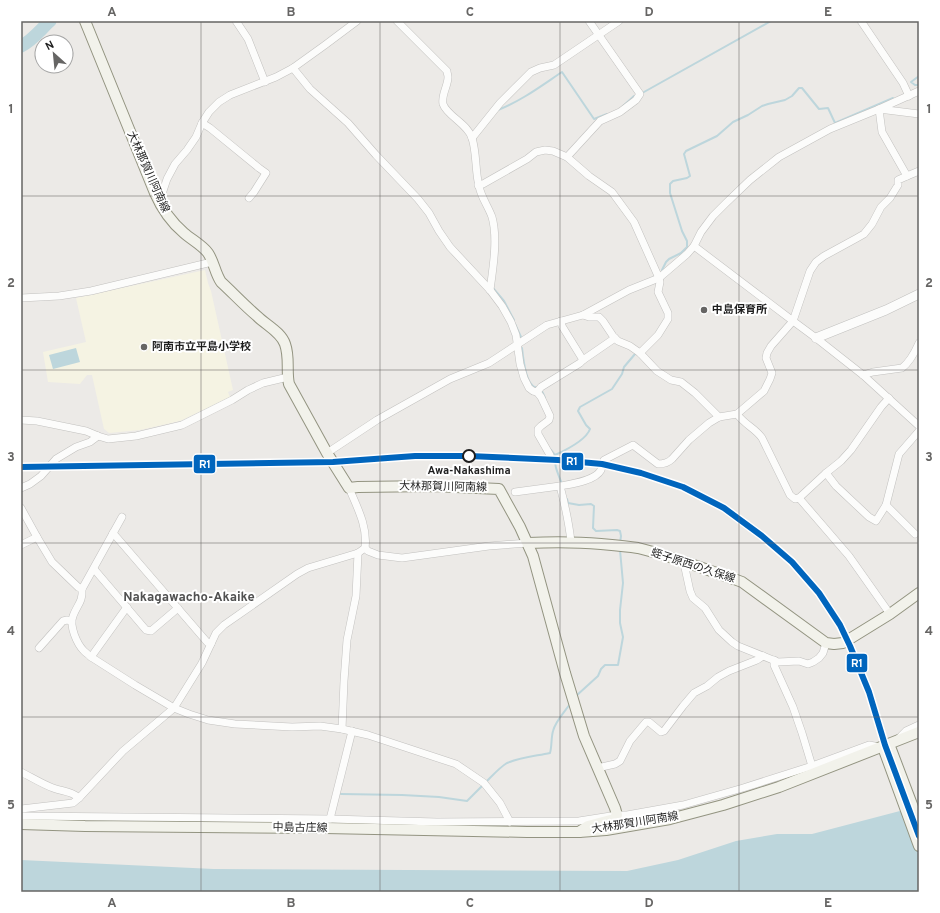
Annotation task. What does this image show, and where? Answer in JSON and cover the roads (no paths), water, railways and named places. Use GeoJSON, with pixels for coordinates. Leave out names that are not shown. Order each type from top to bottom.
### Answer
{"type":"FeatureCollection","features":[{"type":"Feature","properties":{"kind":"main road","name":"大林那賀川阿南線"},"geometry":{"type":"LineString","coordinates":[[85,21],[158,199],[168,217],[182,232],[202,247],[208,254],[221,282],[253,313],[280,335],[285,343],[288,356],[289,384],[327,453],[349,488],[358,486],[434,486],[499,489],[528,543],[533,556],[576,712],[584,736],[617,815],[614,819],[588,826],[579,832]]}},
{"type":"Feature","properties":{"kind":"main road","name":"蛭子原西の久保線"},"geometry":{"type":"LineString","coordinates":[[528,543],[571,542],[636,548],[677,559],[734,578],[742,582],[826,643]]}},
{"type":"Feature","properties":{"kind":"main road"},"geometry":{"type":"LineString","coordinates":[[826,643],[843,643],[890,614],[919,593]]}},
{"type":"Feature","properties":{"kind":"main road"},"geometry":{"type":"LineString","coordinates":[[887,746],[919,732]]}},
{"type":"Feature","properties":{"kind":"main road","name":"大林那賀川阿南線"},"geometry":{"type":"LineString","coordinates":[[579,832],[606,830],[670,819],[723,805],[779,787],[887,746]]}},
{"type":"Feature","properties":{"kind":"main road"},"geometry":{"type":"LineString","coordinates":[[887,746],[919,823]]}},
{"type":"Feature","properties":{"kind":"main road"},"geometry":{"type":"LineString","coordinates":[[887,746],[919,846]]}},
{"type":"Feature","properties":{"kind":"main road","name":"中島古庄線"},"geometry":{"type":"LineString","coordinates":[[21,824],[579,832]]}},
{"type":"Feature","properties":{"kind":"street"},"geometry":{"type":"LineString","coordinates":[[236,21],[248,39],[265,82]]}},
{"type":"Feature","properties":{"kind":"street"},"geometry":{"type":"LineString","coordinates":[[158,199],[162,194],[167,178],[175,164],[192,144],[209,112],[219,102],[293,68],[325,46],[357,21]]}},
{"type":"Feature","properties":{"kind":"street"},"geometry":{"type":"LineString","coordinates":[[397,21],[447,71],[448,77],[443,102],[446,109],[468,130],[472,138],[481,195],[491,217],[494,230],[494,263],[490,290]]}},
{"type":"Feature","properties":{"kind":"street"},"geometry":{"type":"LineString","coordinates":[[568,157],[600,121],[620,112],[636,100],[640,94],[589,21]]}},
{"type":"Feature","properties":{"kind":"street"},"geometry":{"type":"LineString","coordinates":[[472,138],[500,103],[531,72],[540,68],[554,65],[620,21]]}},
{"type":"Feature","properties":{"kind":"street"},"geometry":{"type":"LineString","coordinates":[[861,21],[903,83],[909,96]]}},
{"type":"Feature","properties":{"kind":"street"},"geometry":{"type":"LineString","coordinates":[[293,68],[310,89],[348,123],[418,199],[429,213],[439,231],[450,246],[490,290],[502,306],[516,335],[520,364],[529,388],[533,391],[539,390],[615,338]]}},
{"type":"Feature","properties":{"kind":"street"},"geometry":{"type":"LineString","coordinates":[[327,453],[377,420],[450,379],[489,364],[547,325],[583,315],[629,290],[659,278],[694,246],[701,232],[713,216],[750,180],[779,157],[830,129],[919,91]]}},
{"type":"Feature","properties":{"kind":"street"},"geometry":{"type":"LineString","coordinates":[[879,109],[919,114]]}},
{"type":"Feature","properties":{"kind":"street"},"geometry":{"type":"LineString","coordinates":[[879,109],[882,132],[907,176]]}},
{"type":"Feature","properties":{"kind":"street"},"geometry":{"type":"LineString","coordinates":[[202,123],[266,173],[249,198]]}},
{"type":"Feature","properties":{"kind":"street"},"geometry":{"type":"LineString","coordinates":[[480,185],[536,152],[545,150],[553,151],[568,157],[589,176],[612,192],[634,222],[659,278],[660,282],[658,292],[668,313],[668,319],[658,335],[640,353]]}},
{"type":"Feature","properties":{"kind":"street"},"geometry":{"type":"LineString","coordinates":[[515,492],[561,486],[585,480],[597,475],[602,469],[604,460],[633,445],[658,464],[669,462],[688,440],[719,416],[737,414],[764,391],[772,374],[766,358],[767,353],[771,346],[793,321],[810,271],[816,262],[864,234],[872,224],[881,207],[890,198],[898,185],[898,180],[919,171]]}},
{"type":"Feature","properties":{"kind":"street"},"geometry":{"type":"LineString","coordinates":[[694,246],[863,375],[919,426]]}},
{"type":"Feature","properties":{"kind":"street"},"geometry":{"type":"LineString","coordinates":[[21,298],[59,296],[90,291],[212,262]]}},
{"type":"Feature","properties":{"kind":"street"},"geometry":{"type":"LineString","coordinates":[[816,338],[886,310],[919,294]]}},
{"type":"Feature","properties":{"kind":"street"},"geometry":{"type":"LineString","coordinates":[[583,315],[589,317],[599,317],[604,321],[613,336],[618,341],[630,346],[640,353],[656,371],[671,380],[681,382],[719,416]]}},
{"type":"Feature","properties":{"kind":"street"},"geometry":{"type":"LineString","coordinates":[[560,321],[583,360]]}},
{"type":"Feature","properties":{"kind":"street"},"geometry":{"type":"LineString","coordinates":[[863,375],[902,368],[914,353],[919,343]]}},
{"type":"Feature","properties":{"kind":"street"},"geometry":{"type":"LineString","coordinates":[[21,420],[37,421],[86,431],[108,439],[136,436],[182,425],[263,383],[288,377]]}},
{"type":"Feature","properties":{"kind":"street"},"geometry":{"type":"LineString","coordinates":[[539,390],[550,416],[549,420],[538,430],[538,434],[550,456]]}},
{"type":"Feature","properties":{"kind":"street"},"geometry":{"type":"LineString","coordinates":[[737,414],[742,421],[758,433],[762,438],[790,495],[795,499],[800,498],[841,461],[851,450],[881,406],[889,398]]}},
{"type":"Feature","properties":{"kind":"street"},"geometry":{"type":"LineString","coordinates":[[826,473],[836,486],[869,517],[876,521],[886,504],[899,454],[919,431]]}},
{"type":"Feature","properties":{"kind":"street"},"geometry":{"type":"LineString","coordinates":[[21,488],[30,484],[40,476],[56,459],[76,447],[90,442],[98,436]]}},
{"type":"Feature","properties":{"kind":"street"},"geometry":{"type":"LineString","coordinates":[[561,486],[571,542]]}},
{"type":"Feature","properties":{"kind":"street"},"geometry":{"type":"LineString","coordinates":[[21,809],[73,802],[79,798],[123,751],[174,708],[202,663],[216,633],[224,624],[308,568],[358,553],[365,548],[366,541],[363,524],[349,488]]}},
{"type":"Feature","properties":{"kind":"street"},"geometry":{"type":"LineString","coordinates":[[800,498],[849,556],[890,614]]}},
{"type":"Feature","properties":{"kind":"street"},"geometry":{"type":"LineString","coordinates":[[886,504],[915,534]]}},
{"type":"Feature","properties":{"kind":"street"},"geometry":{"type":"LineString","coordinates":[[21,508],[52,562],[82,589]]}},
{"type":"Feature","properties":{"kind":"street"},"geometry":{"type":"LineString","coordinates":[[122,517],[82,589],[83,596],[71,621],[72,629],[83,650],[135,686],[174,708],[208,720],[235,724],[292,727],[320,726],[342,729],[368,735],[456,764],[485,784],[500,803],[510,822]]}},
{"type":"Feature","properties":{"kind":"street"},"geometry":{"type":"LineString","coordinates":[[113,533],[207,642],[211,644]]}},
{"type":"Feature","properties":{"kind":"street"},"geometry":{"type":"LineString","coordinates":[[21,546],[37,537]]}},
{"type":"Feature","properties":{"kind":"street"},"geometry":{"type":"LineString","coordinates":[[365,548],[368,551],[378,555],[402,558],[489,546],[528,543]]}},
{"type":"Feature","properties":{"kind":"street"},"geometry":{"type":"LineString","coordinates":[[342,729],[347,640],[356,596],[358,553]]}},
{"type":"Feature","properties":{"kind":"street"},"geometry":{"type":"LineString","coordinates":[[686,562],[685,568],[693,598],[705,608],[718,630],[738,646],[778,662],[799,661],[808,664],[819,658],[823,653],[826,643]]}},
{"type":"Feature","properties":{"kind":"street"},"geometry":{"type":"LineString","coordinates":[[94,569],[146,630],[151,630],[178,608]]}},
{"type":"Feature","properties":{"kind":"street"},"geometry":{"type":"LineString","coordinates":[[92,657],[127,607]]}},
{"type":"Feature","properties":{"kind":"street"},"geometry":{"type":"LineString","coordinates":[[39,648],[63,621],[71,621]]}},
{"type":"Feature","properties":{"kind":"street"},"geometry":{"type":"LineString","coordinates":[[597,768],[615,764],[620,761],[630,741],[646,722],[649,722],[662,732],[664,731],[694,693],[729,671],[757,660],[763,656]]}},
{"type":"Feature","properties":{"kind":"street"},"geometry":{"type":"LineString","coordinates":[[774,660],[774,665],[793,707],[812,766]]}},
{"type":"Feature","properties":{"kind":"street"},"geometry":{"type":"LineString","coordinates":[[21,816],[330,819],[437,822],[579,821],[617,815],[627,815],[683,805],[743,788],[869,746],[887,746],[906,731],[919,725]]}},
{"type":"Feature","properties":{"kind":"street"},"geometry":{"type":"LineString","coordinates":[[330,819],[352,731]]}},
{"type":"Feature","properties":{"kind":"street"},"geometry":{"type":"LineString","coordinates":[[21,772],[54,789],[68,791],[75,794],[79,798]]}},
{"type":"Feature","properties":{"kind":"water"},"geometry":{"type":"Polygon","coordinates":[[[76,348],[80,362],[53,369],[49,355],[76,348]]]}},
{"type":"Feature","properties":{"kind":"water"},"geometry":{"type":"Polygon","coordinates":[[[919,806],[919,892],[21,892],[21,860],[214,869],[627,871],[678,860],[736,841],[777,834],[812,834],[919,806]]]}},
{"type":"Feature","properties":{"kind":"waterway"},"geometry":{"type":"LineString","coordinates":[[21,46],[33,38],[50,21]]}},
{"type":"Feature","properties":{"kind":"waterway"},"geometry":{"type":"LineString","coordinates":[[644,92],[771,21]]}},
{"type":"Feature","properties":{"kind":"waterway"},"geometry":{"type":"LineString","coordinates":[[498,110],[523,98],[562,72],[594,119],[607,114]]}},
{"type":"Feature","properties":{"kind":"waterway"},"geometry":{"type":"LineString","coordinates":[[919,76],[911,82],[915,85],[919,85]]}},
{"type":"Feature","properties":{"kind":"waterway"},"geometry":{"type":"LineString","coordinates":[[662,270],[669,259],[681,253],[687,247],[687,241],[682,231],[670,193],[670,184],[673,181],[690,176],[684,154],[686,151],[717,136],[733,122],[762,106],[785,100],[792,96],[799,88],[802,88],[819,109],[828,108],[835,123],[893,98]]}},
{"type":"Feature","properties":{"kind":"waterway"},"geometry":{"type":"LineString","coordinates":[[622,107],[634,96]]}},
{"type":"Feature","properties":{"kind":"waterway"},"geometry":{"type":"LineString","coordinates":[[493,288],[504,301],[514,320]]}},
{"type":"Feature","properties":{"kind":"waterway"},"geometry":{"type":"LineString","coordinates":[[515,324],[521,337]]}},
{"type":"Feature","properties":{"kind":"waterway"},"geometry":{"type":"LineString","coordinates":[[522,348],[528,378],[533,386],[541,391],[545,398]]}},
{"type":"Feature","properties":{"kind":"waterway"},"geometry":{"type":"LineString","coordinates":[[555,455],[575,444],[588,433],[590,429],[578,411],[580,407],[612,389],[622,374],[624,367],[635,354]]}},
{"type":"Feature","properties":{"kind":"waterway"},"geometry":{"type":"LineString","coordinates":[[550,449],[555,455],[556,467],[562,484]]}},
{"type":"Feature","properties":{"kind":"waterway"},"geometry":{"type":"LineString","coordinates":[[567,499],[568,503],[579,505],[591,504],[594,506],[593,528],[596,531],[620,531],[620,543]]}},
{"type":"Feature","properties":{"kind":"waterway"},"geometry":{"type":"LineString","coordinates":[[576,696],[598,676],[601,669],[605,665],[618,665],[623,637],[620,623],[623,583],[620,550]]}},
{"type":"Feature","properties":{"kind":"waterway"},"geometry":{"type":"LineString","coordinates":[[486,782],[507,763],[523,758],[550,753],[554,728],[570,704]]}},
{"type":"Feature","properties":{"kind":"waterway"},"geometry":{"type":"LineString","coordinates":[[341,794],[439,797],[467,801],[483,785]]}},
{"type":"Feature","properties":{"kind":"place","name":"中島保育所"},"geometry":{"type":"Point","coordinates":[704,310]}},
{"type":"Feature","properties":{"kind":"place","name":"阿南市立平島小学校"},"geometry":{"type":"Point","coordinates":[144,347]}},
{"type":"Feature","properties":{"kind":"place","name":"Awa-Nakashima"},"geometry":{"type":"Point","coordinates":[469,456]}},
{"type":"Feature","properties":{"kind":"district","name":"Nakagawacho-Akaike"},"geometry":{"type":"Point","coordinates":[189,598]}}]}
